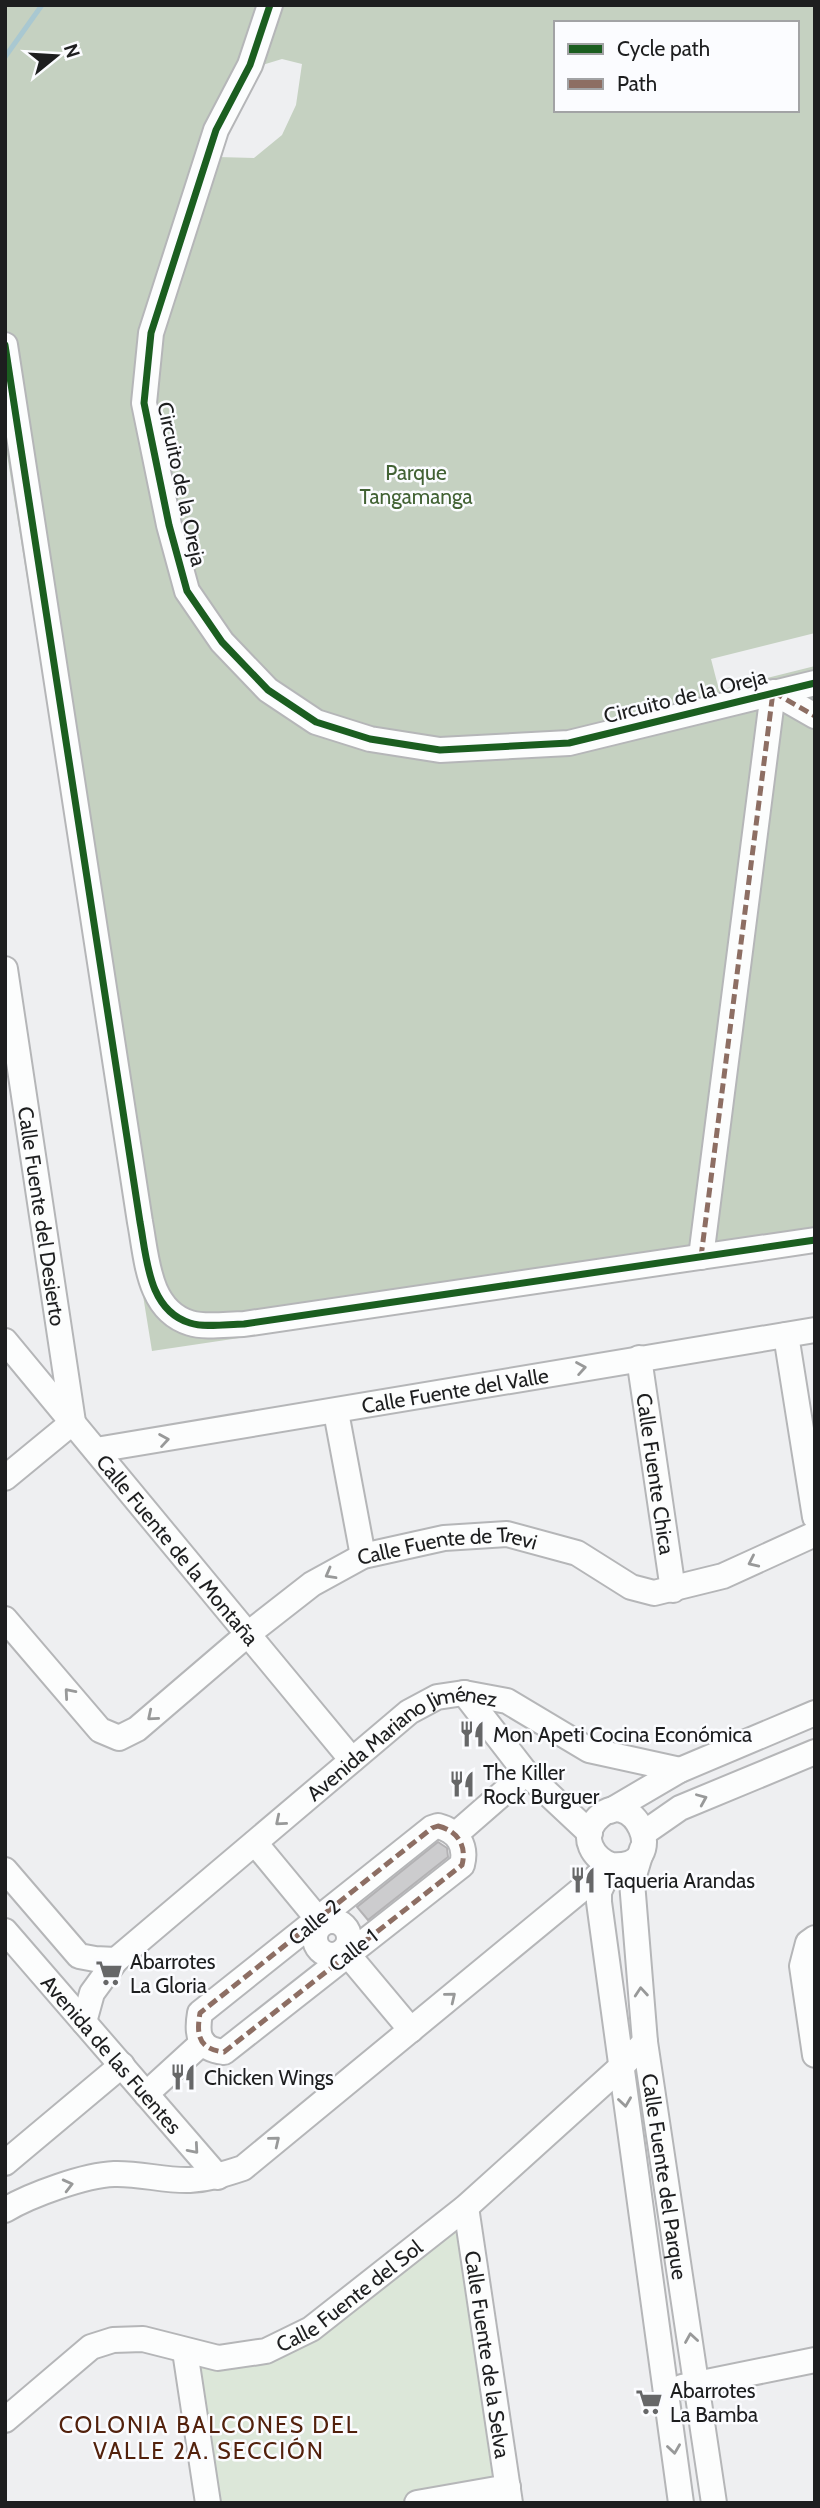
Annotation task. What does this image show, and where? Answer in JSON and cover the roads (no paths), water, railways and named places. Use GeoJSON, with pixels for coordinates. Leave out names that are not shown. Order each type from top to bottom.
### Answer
{"type":"FeatureCollection","features":[{"type":"Feature","properties":{"kind":"street","name":"Circuito de la Oreja"},"geometry":{"type":"LineString","coordinates":[[270,5],[250,65],[216,130],[208,154],[152,333],[144,403],[169,525],[187,591],[222,642],[268,690],[316,722],[370,739],[440,750],[569,743],[815,683]]}},
{"type":"Feature","properties":{"kind":"street"},"geometry":{"type":"LineString","coordinates":[[5,345],[140,1222],[152,1286],[169,1313],[192,1324],[244,1324],[815,1240]]}},
{"type":"Feature","properties":{"kind":"street"},"geometry":{"type":"LineString","coordinates":[[701,1257],[773,692],[815,716]]}},
{"type":"Feature","properties":{"kind":"street","name":"Calle Fuente del Desierto"},"geometry":{"type":"LineString","coordinates":[[5,969],[9,1018],[73,1422]]}},
{"type":"Feature","properties":{"kind":"street","name":"Calle Fuente del Valle"},"geometry":{"type":"LineString","coordinates":[[96,1450],[337,1412],[639,1358],[815,1330]]}},
{"type":"Feature","properties":{"kind":"street"},"geometry":{"type":"LineString","coordinates":[[786,1335],[815,1517]]}},
{"type":"Feature","properties":{"kind":"street","name":"Calle Fuente de la Montaña"},"geometry":{"type":"LineString","coordinates":[[5,1341],[352,1760]]}},
{"type":"Feature","properties":{"kind":"street","name":"Calle Fuente Chica"},"geometry":{"type":"LineString","coordinates":[[639,1358],[673,1590]]}},
{"type":"Feature","properties":{"kind":"street"},"geometry":{"type":"LineString","coordinates":[[337,1412],[363,1556]]}},
{"type":"Feature","properties":{"kind":"street"},"geometry":{"type":"LineString","coordinates":[[5,1478],[73,1422]]}},
{"type":"Feature","properties":{"kind":"street","name":"Calle Fuente de Trevi"},"geometry":{"type":"LineString","coordinates":[[5,1619],[100,1730],[119,1738],[137,1729],[248,1634],[312,1584],[363,1556],[444,1538],[507,1534],[577,1553],[631,1587],[654,1593],[723,1576],[815,1534]]}},
{"type":"Feature","properties":{"kind":"street"},"geometry":{"type":"LineString","coordinates":[[464,1693],[526,1773],[590,1833]]}},
{"type":"Feature","properties":{"kind":"street","name":"Avenida Mariano Jiménez"},"geometry":{"type":"LineString","coordinates":[[84,2022],[92,1993],[116,1960],[409,1712],[437,1697],[464,1693],[507,1702],[589,1750],[680,1770]]}},
{"type":"Feature","properties":{"kind":"street"},"geometry":{"type":"LineString","coordinates":[[815,1713],[680,1770],[597,1819],[589,1842],[597,1857],[611,1865],[627,1864],[639,1855],[643,1840],[680,1808],[815,1752]]}},
{"type":"Feature","properties":{"kind":"street"},"geometry":{"type":"LineString","coordinates":[[456,1834],[526,1773]]}},
{"type":"Feature","properties":{"kind":"street"},"geometry":{"type":"LineString","coordinates":[[610,1811],[628,1813],[635,1818],[643,1840]]}},
{"type":"Feature","properties":{"kind":"street","name":"Calle 2"},"geometry":{"type":"LineString","coordinates":[[203,2042],[197,2030],[200,2013],[320,1921],[432,1828],[438,1826],[456,1834]]}},
{"type":"Feature","properties":{"kind":"street","name":"Calle 1"},"geometry":{"type":"LineString","coordinates":[[203,2042],[211,2050],[224,2052],[346,1952],[462,1865],[463,1846],[456,1834]]}},
{"type":"Feature","properties":{"kind":"street","name":"Calle Fuente del Parque"},"geometry":{"type":"LineString","coordinates":[[643,1840],[632,1882],[645,2042],[714,2503]]}},
{"type":"Feature","properties":{"kind":"street"},"geometry":{"type":"LineString","coordinates":[[255,1843],[320,1921],[333,1920],[348,1929],[350,1940],[346,1952],[411,2030]]}},
{"type":"Feature","properties":{"kind":"street"},"geometry":{"type":"LineString","coordinates":[[5,2210],[55,2188],[111,2174],[151,2175],[188,2180],[218,2177],[243,2168],[611,1865]]}},
{"type":"Feature","properties":{"kind":"street","name":"Calle Fuente del Parque"},"geometry":{"type":"LineString","coordinates":[[611,1865],[599,1892],[600,1913],[681,2503]]}},
{"type":"Feature","properties":{"kind":"street","name":"Avenida de las Fuentes"},"geometry":{"type":"LineString","coordinates":[[5,1871],[79,1955],[116,1960]]}},
{"type":"Feature","properties":{"kind":"street"},"geometry":{"type":"LineString","coordinates":[[557,1910],[581,1898],[592,1900],[600,1913]]}},
{"type":"Feature","properties":{"kind":"street"},"geometry":{"type":"LineString","coordinates":[[8,1939],[42,1914]]}},
{"type":"Feature","properties":{"kind":"street"},"geometry":{"type":"LineString","coordinates":[[815,1938],[808,1943],[802,1966],[815,2055]]}},
{"type":"Feature","properties":{"kind":"street","name":"Avenida de las Fuentes"},"geometry":{"type":"LineString","coordinates":[[8,1939],[122,2065],[218,2177]]}},
{"type":"Feature","properties":{"kind":"street"},"geometry":{"type":"LineString","coordinates":[[146,2094],[203,2042]]}},
{"type":"Feature","properties":{"kind":"street","name":"Calle Fuente del Sol"},"geometry":{"type":"LineString","coordinates":[[5,2420],[91,2347],[113,2340],[143,2339],[218,2358],[266,2351],[311,2329],[466,2207],[621,2067],[645,2042]]}},
{"type":"Feature","properties":{"kind":"street"},"geometry":{"type":"LineString","coordinates":[[5,2163],[122,2065]]}},
{"type":"Feature","properties":{"kind":"street","name":"Calle Fuente de la Selva"},"geometry":{"type":"LineString","coordinates":[[466,2207],[509,2495]]}},
{"type":"Feature","properties":{"kind":"street"},"geometry":{"type":"LineString","coordinates":[[185,2351],[208,2503]]}},
{"type":"Feature","properties":{"kind":"street"},"geometry":{"type":"LineString","coordinates":[[666,2390],[815,2360]]}},
{"type":"Feature","properties":{"kind":"street"},"geometry":{"type":"LineString","coordinates":[[418,2503],[509,2495]]}},
{"type":"Feature","properties":{"kind":"waterway"},"geometry":{"type":"LineString","coordinates":[[5,57],[42,5]]}},
{"type":"Feature","properties":{"kind":"place","name":"Mon Apeti Cocina Económica"},"geometry":{"type":"Point","coordinates":[472,1734]}},
{"type":"Feature","properties":{"kind":"place","name":"The Killer Rock Burguer"},"geometry":{"type":"Point","coordinates":[462,1784]}},
{"type":"Feature","properties":{"kind":"place","name":"Taqueria Arandas"},"geometry":{"type":"Point","coordinates":[583,1880]}},
{"type":"Feature","properties":{"kind":"place","name":"Abarrotes La Gloria"},"geometry":{"type":"Point","coordinates":[109,1973]}},
{"type":"Feature","properties":{"kind":"place","name":"Chicken Wings"},"geometry":{"type":"Point","coordinates":[183,2077]}},
{"type":"Feature","properties":{"kind":"place","name":"Abarrotes La Bamba"},"geometry":{"type":"Point","coordinates":[649,2402]}},
{"type":"Feature","properties":{"kind":"district","name":"COLONIA BALCONES DEL VALLE 2A. SECCIÓN"},"geometry":{"type":"Point","coordinates":[209,2438]}},
{"type":"Feature","properties":{"kind":"park label","name":"Parque Tangamanga"},"geometry":{"type":"Point","coordinates":[416,484]}}]}
